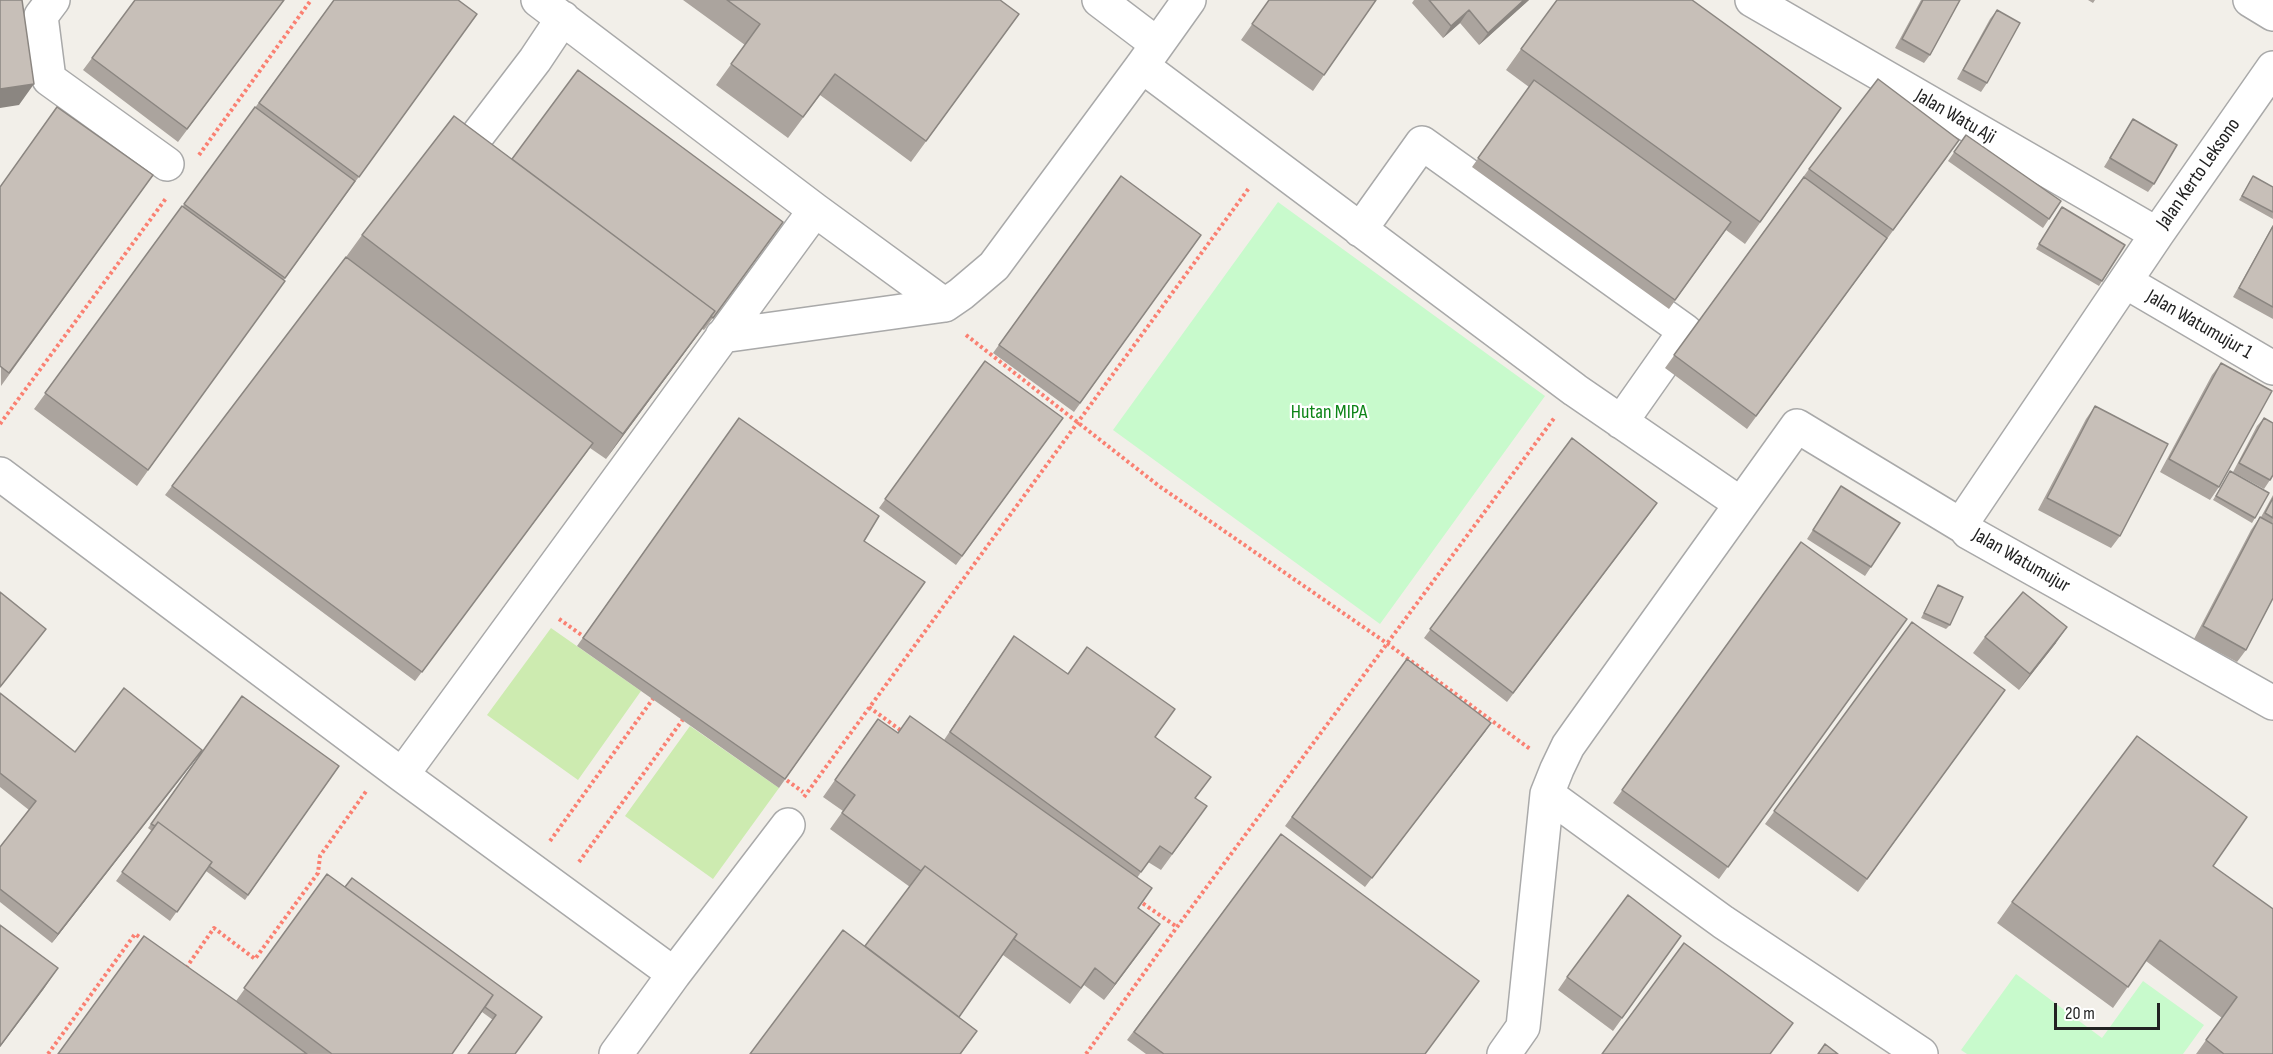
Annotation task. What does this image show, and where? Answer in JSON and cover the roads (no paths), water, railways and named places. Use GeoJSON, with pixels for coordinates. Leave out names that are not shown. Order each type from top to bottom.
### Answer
{"type":"FeatureCollection","features":[{"type":"Feature","properties":{"kind":"street"},"geometry":{"type":"LineString","coordinates":[[53,0],[41,16],[49,79],[177,172]]}},
{"type":"Feature","properties":{"kind":"street"},"geometry":{"type":"LineString","coordinates":[[1099,0],[1150,55],[1269,160],[1575,390],[1741,504]]}},
{"type":"Feature","properties":{"kind":"street"},"geometry":{"type":"LineString","coordinates":[[722,336],[945,305],[961,294],[994,266],[1189,0]]}},
{"type":"Feature","properties":{"kind":"street","name":"Jalan Watu Aji"},"geometry":{"type":"LineString","coordinates":[[1752,0],[2157,234]]}},
{"type":"Feature","properties":{"kind":"street"},"geometry":{"type":"LineString","coordinates":[[2250,0],[2273,14]]}},
{"type":"Feature","properties":{"kind":"street"},"geometry":{"type":"LineString","coordinates":[[464,153],[535,60],[550,9],[815,210],[945,305]]}},
{"type":"Feature","properties":{"kind":"street","name":"Jalan Kerto Leksono"},"geometry":{"type":"LineString","coordinates":[[2126,282],[2273,68]]}},
{"type":"Feature","properties":{"kind":"street"},"geometry":{"type":"LineString","coordinates":[[1360,230],[1422,143],[1685,331],[1621,422]]}},
{"type":"Feature","properties":{"kind":"street"},"geometry":{"type":"LineString","coordinates":[[395,769],[530,598],[815,210]]}},
{"type":"Feature","properties":{"kind":"street","name":"Jalan Watumujur 1"},"geometry":{"type":"LineString","coordinates":[[2126,282],[2273,368]]}},
{"type":"Feature","properties":{"kind":"street","name":"Jalan Watumujur"},"geometry":{"type":"LineString","coordinates":[[2126,282],[1964,520],[1964,527],[1978,538],[2273,703]]}},
{"type":"Feature","properties":{"kind":"street"},"geometry":{"type":"LineString","coordinates":[[1504,1054],[1523,1027],[1552,782],[1580,729],[1797,426],[1964,527]]}},
{"type":"Feature","properties":{"kind":"street"},"geometry":{"type":"LineString","coordinates":[[0,474],[674,974]]}},
{"type":"Feature","properties":{"kind":"street"},"geometry":{"type":"LineString","coordinates":[[1552,782],[1723,922],[1920,1054]]}},
{"type":"Feature","properties":{"kind":"street"},"geometry":{"type":"LineString","coordinates":[[616,1054],[788,825]]}},
{"type":"Feature","properties":{"kind":"park label","name":"Hutan MIPA"},"geometry":{"type":"Point","coordinates":[1329,413]}}]}
